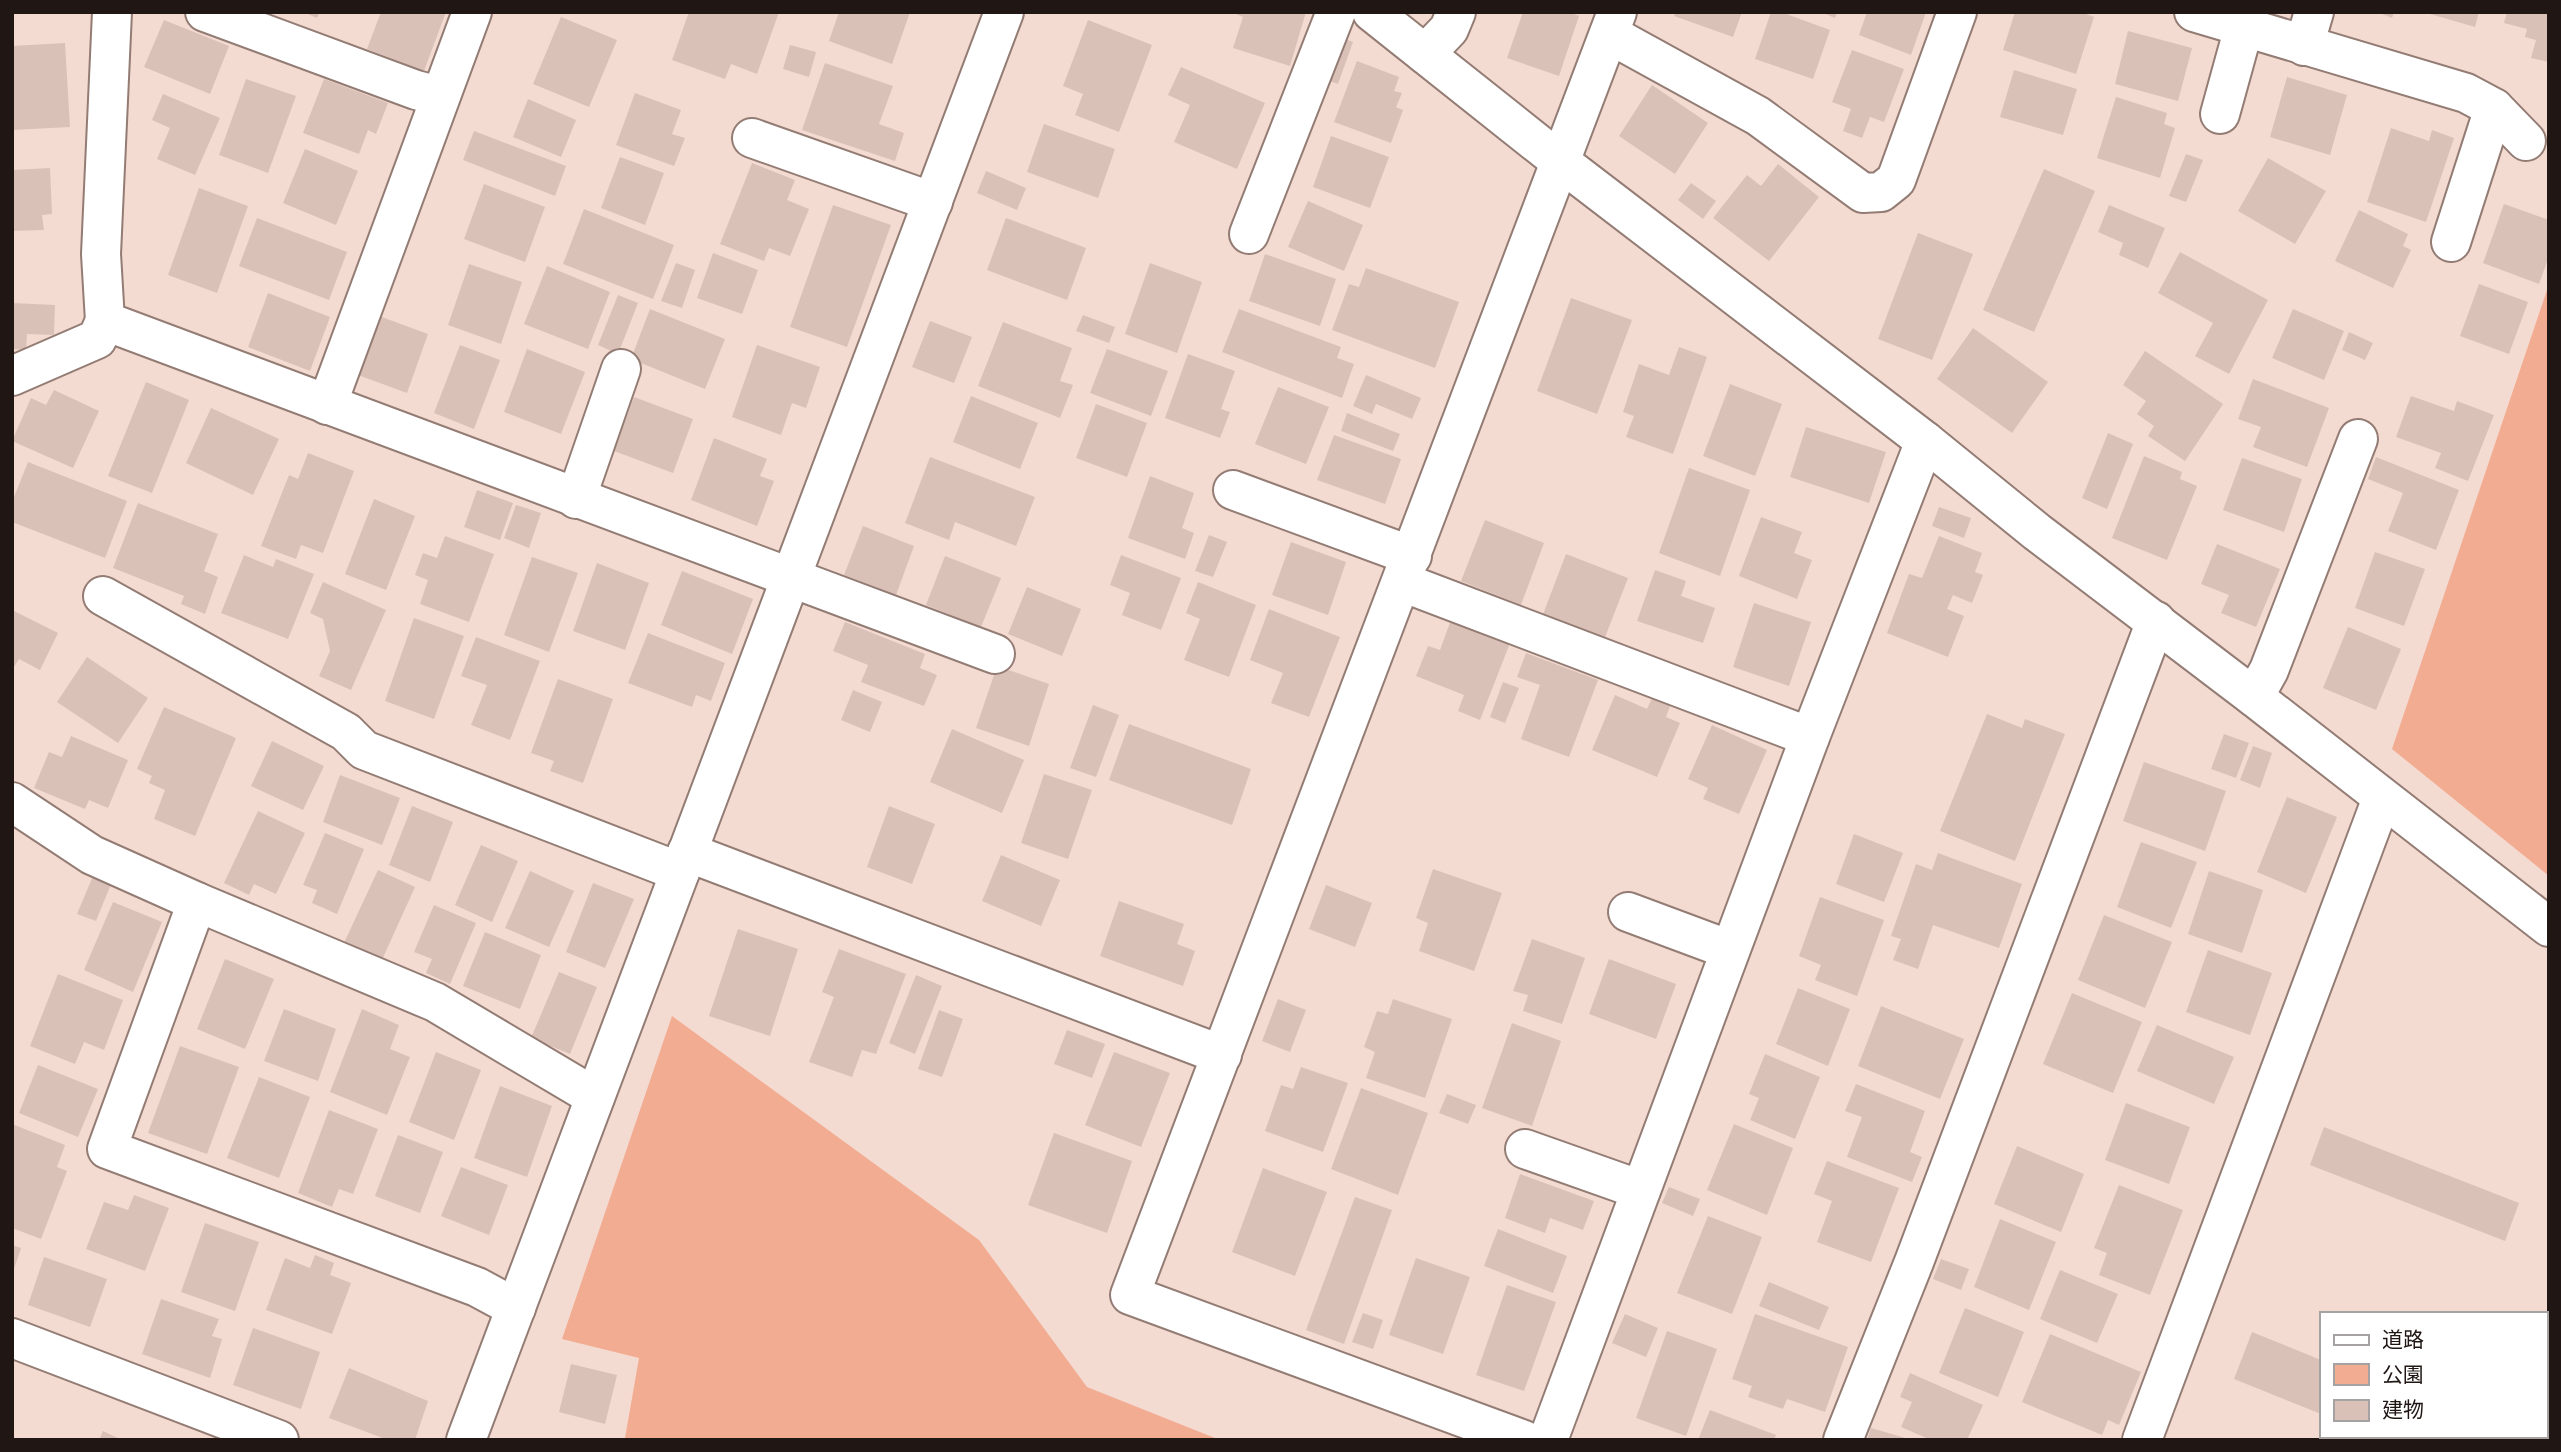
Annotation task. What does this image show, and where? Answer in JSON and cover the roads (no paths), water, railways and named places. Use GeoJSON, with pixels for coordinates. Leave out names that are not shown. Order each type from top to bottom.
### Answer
{"type":"FeatureCollection","features":[{"type":"Feature","properties":{"kind":"street"},"geometry":{"type":"LineString","coordinates":[[12,376],[97,340],[105,321],[101,254],[112,12]]}},
{"type":"Feature","properties":{"kind":"street"},"geometry":{"type":"LineString","coordinates":[[205,12],[416,90],[440,96]]}},
{"type":"Feature","properties":{"kind":"street"},"geometry":{"type":"LineString","coordinates":[[327,405],[472,12]]}},
{"type":"Feature","properties":{"kind":"street"},"geometry":{"type":"LineString","coordinates":[[466,1440],[1004,12]]}},
{"type":"Feature","properties":{"kind":"street"},"geometry":{"type":"LineString","coordinates":[[1249,234],[1336,12]]}},
{"type":"Feature","properties":{"kind":"street"},"geometry":{"type":"LineString","coordinates":[[1372,12],[1562,163],[1925,441],[2037,532],[2156,621],[2549,927]]}},
{"type":"Feature","properties":{"kind":"street"},"geometry":{"type":"LineString","coordinates":[[1425,54],[1449,29],[1455,12]]}},
{"type":"Feature","properties":{"kind":"street"},"geometry":{"type":"LineString","coordinates":[[1524,1440],[1130,1295],[1613,23],[1758,116],[1863,193],[1881,192],[1896,180],[1957,12]]}},
{"type":"Feature","properties":{"kind":"street"},"geometry":{"type":"LineString","coordinates":[[2194,12],[2244,27],[2309,29],[2466,93],[2494,108],[2526,141]]}},
{"type":"Feature","properties":{"kind":"street"},"geometry":{"type":"LineString","coordinates":[[2220,114],[2244,27]]}},
{"type":"Feature","properties":{"kind":"street"},"geometry":{"type":"LineString","coordinates":[[2451,242],[2494,108]]}},
{"type":"Feature","properties":{"kind":"street"},"geometry":{"type":"LineString","coordinates":[[752,138],[933,202]]}},
{"type":"Feature","properties":{"kind":"street"},"geometry":{"type":"LineString","coordinates":[[105,321],[995,654]]}},
{"type":"Feature","properties":{"kind":"street"},"geometry":{"type":"LineString","coordinates":[[576,499],[621,369]]}},
{"type":"Feature","properties":{"kind":"street"},"geometry":{"type":"LineString","coordinates":[[2254,697],[2269,670],[2358,439]]}},
{"type":"Feature","properties":{"kind":"street"},"geometry":{"type":"LineString","coordinates":[[1548,1440],[1810,737],[1925,441]]}},
{"type":"Feature","properties":{"kind":"street"},"geometry":{"type":"LineString","coordinates":[[1233,490],[1407,569],[1810,737]]}},
{"type":"Feature","properties":{"kind":"street"},"geometry":{"type":"LineString","coordinates":[[103,596],[346,732],[365,750],[1222,1055]]}},
{"type":"Feature","properties":{"kind":"street"},"geometry":{"type":"LineString","coordinates":[[1843,1440],[1914,1262],[2156,621]]}},
{"type":"Feature","properties":{"kind":"street"},"geometry":{"type":"LineString","coordinates":[[2142,1440],[2382,798]]}},
{"type":"Feature","properties":{"kind":"street"},"geometry":{"type":"LineString","coordinates":[[12,803],[92,855],[435,1002],[595,1097]]}},
{"type":"Feature","properties":{"kind":"street"},"geometry":{"type":"LineString","coordinates":[[197,902],[107,1149],[477,1287],[516,1308]]}},
{"type":"Feature","properties":{"kind":"street"},"geometry":{"type":"LineString","coordinates":[[1629,912],[1730,950]]}},
{"type":"Feature","properties":{"kind":"street"},"geometry":{"type":"LineString","coordinates":[[1525,1149],[1641,1190]]}},
{"type":"Feature","properties":{"kind":"street"},"geometry":{"type":"LineString","coordinates":[[12,1338],[279,1440]]}}]}
